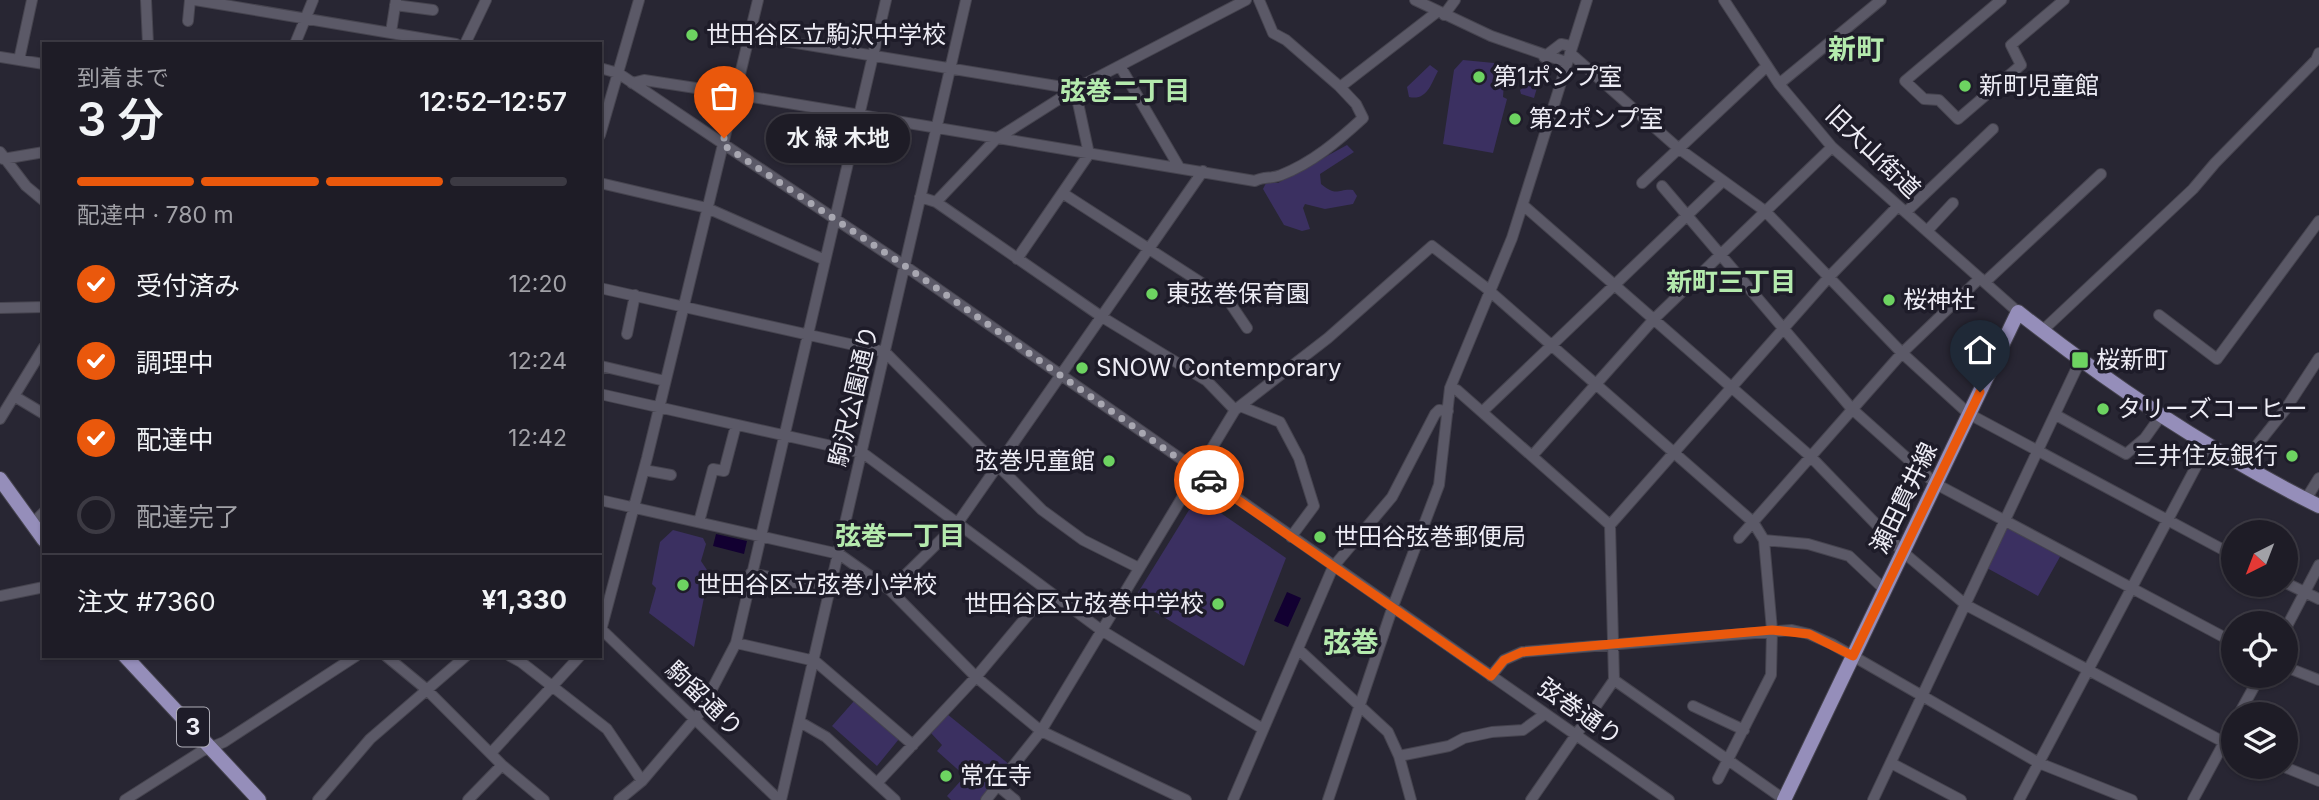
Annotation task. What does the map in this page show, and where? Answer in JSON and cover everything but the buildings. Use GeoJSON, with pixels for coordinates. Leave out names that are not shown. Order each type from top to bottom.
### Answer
{"type":"FeatureCollection","features":[{"type":"Feature","properties":{"kind":"main road"},"geometry":{"type":"LineString","coordinates":[[2018,312],[2080,361],[2160,417],[2312,503]]}},
{"type":"Feature","properties":{"kind":"main road","name":"瀬田貫井線"},"geometry":{"type":"LineString","coordinates":[[1785,800],[2018,312]]}},
{"type":"Feature","properties":{"kind":"main road"},"geometry":{"type":"LineString","coordinates":[[0,480],[42,537]]}},
{"type":"Feature","properties":{"kind":"main road","name":"3"},"geometry":{"type":"LineString","coordinates":[[131,658],[259,800]]}},
{"type":"Feature","properties":{"kind":"street"},"geometry":{"type":"LineString","coordinates":[[19,60],[32,0]]}},
{"type":"Feature","properties":{"kind":"street"},"geometry":{"type":"LineString","coordinates":[[146,0],[148,42]]}},
{"type":"Feature","properties":{"kind":"street"},"geometry":{"type":"LineString","coordinates":[[188,21],[193,0],[223,2],[445,42]]}},
{"type":"Feature","properties":{"kind":"street"},"geometry":{"type":"LineString","coordinates":[[296,42],[313,0]]}},
{"type":"Feature","properties":{"kind":"street"},"geometry":{"type":"LineString","coordinates":[[466,42],[486,0]]}},
{"type":"Feature","properties":{"kind":"street"},"geometry":{"type":"LineString","coordinates":[[602,128],[638,0]]}},
{"type":"Feature","properties":{"kind":"street"},"geometry":{"type":"LineString","coordinates":[[602,627],[644,470],[758,0]]}},
{"type":"Feature","properties":{"kind":"street"},"geometry":{"type":"LineString","coordinates":[[619,800],[642,781],[695,719],[736,643],[887,0]]}},
{"type":"Feature","properties":{"kind":"street","name":"駒沢公園通り"},"geometry":{"type":"LineString","coordinates":[[780,800],[815,661],[966,0]]}},
{"type":"Feature","properties":{"kind":"street"},"geometry":{"type":"LineString","coordinates":[[936,202],[996,139],[1075,89],[1246,0]]}},
{"type":"Feature","properties":{"kind":"street"},"geometry":{"type":"LineString","coordinates":[[632,83],[644,80],[734,94],[1255,181],[1264,176],[1278,177],[1335,144],[1363,118],[1356,104],[1339,86],[1286,40],[1276,37],[1259,0]]}},
{"type":"Feature","properties":{"kind":"street"},"geometry":{"type":"LineString","coordinates":[[1415,0],[1441,14],[1544,57],[1569,54]]}},
{"type":"Feature","properties":{"kind":"street"},"geometry":{"type":"LineString","coordinates":[[1344,84],[1441,14],[1455,0]]}},
{"type":"Feature","properties":{"kind":"street"},"geometry":{"type":"LineString","coordinates":[[1328,800],[1392,609],[1439,485],[1450,388],[1523,205],[1587,0]]}},
{"type":"Feature","properties":{"kind":"street","name":"旧大山街道"},"geometry":{"type":"LineString","coordinates":[[1724,0],[1779,84],[1832,147],[2018,312]]}},
{"type":"Feature","properties":{"kind":"street"},"geometry":{"type":"LineString","coordinates":[[1779,84],[1881,0]]}},
{"type":"Feature","properties":{"kind":"street"},"geometry":{"type":"LineString","coordinates":[[2001,0],[1905,81],[1924,99],[1939,100],[1958,119],[2021,65],[2011,45],[2064,0]]}},
{"type":"Feature","properties":{"kind":"street"},"geometry":{"type":"LineString","coordinates":[[391,32],[395,3],[433,10]]}},
{"type":"Feature","properties":{"kind":"street"},"geometry":{"type":"LineString","coordinates":[[748,35],[1075,89]]}},
{"type":"Feature","properties":{"kind":"street"},"geometry":{"type":"LineString","coordinates":[[1544,57],[1561,44],[1569,54],[1678,148],[1765,211],[1902,353],[1969,414],[2221,549]]}},
{"type":"Feature","properties":{"kind":"street"},"geometry":{"type":"LineString","coordinates":[[2042,331],[2193,189],[2316,60],[2319,53]]}},
{"type":"Feature","properties":{"kind":"street"},"geometry":{"type":"LineString","coordinates":[[0,57],[42,64]]}},
{"type":"Feature","properties":{"kind":"street"},"geometry":{"type":"LineString","coordinates":[[1120,66],[1179,167]]}},
{"type":"Feature","properties":{"kind":"street"},"geometry":{"type":"LineString","coordinates":[[1642,183],[1767,66]]}},
{"type":"Feature","properties":{"kind":"street","name":"弦巻通り"},"geometry":{"type":"LineString","coordinates":[[602,69],[618,73],[905,266],[1392,609],[1669,800]]}},
{"type":"Feature","properties":{"kind":"street"},"geometry":{"type":"LineString","coordinates":[[1017,259],[1089,154],[1075,89]]}},
{"type":"Feature","properties":{"kind":"street"},"geometry":{"type":"LineString","coordinates":[[1531,800],[1615,680],[1610,525],[1829,277],[1993,129]]}},
{"type":"Feature","properties":{"kind":"street"},"geometry":{"type":"LineString","coordinates":[[1532,456],[1654,319],[1832,147]]}},
{"type":"Feature","properties":{"kind":"street"},"geometry":{"type":"LineString","coordinates":[[2,156],[42,152]]}},
{"type":"Feature","properties":{"kind":"street"},"geometry":{"type":"LineString","coordinates":[[2,156],[26,186],[42,199]]}},
{"type":"Feature","properties":{"kind":"street"},"geometry":{"type":"LineString","coordinates":[[890,590],[957,524],[1203,172]]}},
{"type":"Feature","properties":{"kind":"street"},"geometry":{"type":"LineString","coordinates":[[1739,538],[1902,353],[2101,174]]}},
{"type":"Feature","properties":{"kind":"street"},"geometry":{"type":"LineString","coordinates":[[1482,412],[1723,181]]}},
{"type":"Feature","properties":{"kind":"street"},"geometry":{"type":"LineString","coordinates":[[602,183],[707,208],[825,260]]}},
{"type":"Feature","properties":{"kind":"street"},"geometry":{"type":"LineString","coordinates":[[1662,186],[1852,409],[1936,484],[2221,636]]}},
{"type":"Feature","properties":{"kind":"street"},"geometry":{"type":"LineString","coordinates":[[1064,194],[1148,251],[1228,300],[1247,328]]}},
{"type":"Feature","properties":{"kind":"street"},"geometry":{"type":"LineString","coordinates":[[920,198],[936,202],[1102,317],[1208,381],[1237,408],[1280,422],[1299,458],[1314,506],[1291,537]]}},
{"type":"Feature","properties":{"kind":"street"},"geometry":{"type":"LineString","coordinates":[[1927,231],[1953,203]]}},
{"type":"Feature","properties":{"kind":"street"},"geometry":{"type":"LineString","coordinates":[[1523,205],[1810,456],[1903,552],[1966,605],[2221,741]]}},
{"type":"Feature","properties":{"kind":"street"},"geometry":{"type":"LineString","coordinates":[[2159,314],[2217,359],[2319,221]]}},
{"type":"Feature","properties":{"kind":"street"},"geometry":{"type":"LineString","coordinates":[[986,800],[1041,731],[1237,408],[1328,338],[1432,246],[1490,292],[1753,522],[1764,540],[1772,630],[1772,675],[1730,761],[1718,779]]}},
{"type":"Feature","properties":{"kind":"street"},"geometry":{"type":"LineString","coordinates":[[602,288],[885,352],[1042,510],[1083,540],[1139,568]]}},
{"type":"Feature","properties":{"kind":"street"},"geometry":{"type":"LineString","coordinates":[[627,334],[635,295]]}},
{"type":"Feature","properties":{"kind":"street"},"geometry":{"type":"LineString","coordinates":[[0,308],[42,307]]}},
{"type":"Feature","properties":{"kind":"street"},"geometry":{"type":"LineString","coordinates":[[0,419],[42,350]]}},
{"type":"Feature","properties":{"kind":"street"},"geometry":{"type":"LineString","coordinates":[[2241,465],[2285,410],[2319,358]]}},
{"type":"Feature","properties":{"kind":"street"},"geometry":{"type":"LineString","coordinates":[[1873,800],[2080,361]]}},
{"type":"Feature","properties":{"kind":"street"},"geometry":{"type":"LineString","coordinates":[[602,366],[665,381]]}},
{"type":"Feature","properties":{"kind":"street"},"geometry":{"type":"LineString","coordinates":[[1450,388],[1457,390],[1610,525]]}},
{"type":"Feature","properties":{"kind":"street"},"geometry":{"type":"LineString","coordinates":[[602,394],[863,453],[1101,629],[1264,729]]}},
{"type":"Feature","properties":{"kind":"street"},"geometry":{"type":"LineString","coordinates":[[14,396],[42,413]]}},
{"type":"Feature","properties":{"kind":"street"},"geometry":{"type":"LineString","coordinates":[[1233,800],[1333,567],[1392,496],[1435,414],[1439,410],[1448,411]]}},
{"type":"Feature","properties":{"kind":"street"},"geometry":{"type":"LineString","coordinates":[[2056,415],[2126,454],[2145,438],[2160,417]]}},
{"type":"Feature","properties":{"kind":"street"},"geometry":{"type":"LineString","coordinates":[[699,522],[713,469],[724,471],[736,425]]}},
{"type":"Feature","properties":{"kind":"street"},"geometry":{"type":"LineString","coordinates":[[2019,800],[2207,446]]}},
{"type":"Feature","properties":{"kind":"street"},"geometry":{"type":"LineString","coordinates":[[644,470],[671,475]]}},
{"type":"Feature","properties":{"kind":"street"},"geometry":{"type":"LineString","coordinates":[[2312,503],[2319,478]]}},
{"type":"Feature","properties":{"kind":"street"},"geometry":{"type":"LineString","coordinates":[[602,500],[839,554],[890,590],[976,677],[1041,731],[1186,800]]}},
{"type":"Feature","properties":{"kind":"street"},"geometry":{"type":"LineString","coordinates":[[33,524],[42,514]]}},
{"type":"Feature","properties":{"kind":"street"},"geometry":{"type":"LineString","coordinates":[[1764,540],[1808,544],[1849,555],[1885,590]]}},
{"type":"Feature","properties":{"kind":"street"},"geometry":{"type":"LineString","coordinates":[[2295,611],[2319,565]]}},
{"type":"Feature","properties":{"kind":"street"},"geometry":{"type":"LineString","coordinates":[[751,573],[831,591]]}},
{"type":"Feature","properties":{"kind":"street"},"geometry":{"type":"LineString","coordinates":[[0,596],[42,587]]}},
{"type":"Feature","properties":{"kind":"street"},"geometry":{"type":"LineString","coordinates":[[2298,590],[2319,599]]}},
{"type":"Feature","properties":{"kind":"street"},"geometry":{"type":"LineString","coordinates":[[877,783],[976,677],[1048,591]]}},
{"type":"Feature","properties":{"kind":"street"},"geometry":{"type":"LineString","coordinates":[[1491,676],[1504,660],[1522,652],[1772,630],[1809,634],[1923,695],[2039,763],[2110,796],[2132,800]]}},
{"type":"Feature","properties":{"kind":"street","name":"駒留通り"},"geometry":{"type":"LineString","coordinates":[[602,632],[780,800]]}},
{"type":"Feature","properties":{"kind":"street"},"geometry":{"type":"LineString","coordinates":[[736,643],[815,661],[913,745]]}},
{"type":"Feature","properties":{"kind":"street"},"geometry":{"type":"LineString","coordinates":[[1298,649],[1388,732],[1399,756],[1410,800]]}},
{"type":"Feature","properties":{"kind":"street"},"geometry":{"type":"LineString","coordinates":[[125,800],[353,658]]}},
{"type":"Feature","properties":{"kind":"street"},"geometry":{"type":"LineString","coordinates":[[388,658],[426,689],[502,765],[544,800]]}},
{"type":"Feature","properties":{"kind":"street"},"geometry":{"type":"LineString","coordinates":[[318,800],[370,739],[464,658]]}},
{"type":"Feature","properties":{"kind":"street"},"geometry":{"type":"LineString","coordinates":[[513,658],[607,729],[642,781]]}},
{"type":"Feature","properties":{"kind":"street"},"geometry":{"type":"LineString","coordinates":[[491,753],[578,658]]}},
{"type":"Feature","properties":{"kind":"street"},"geometry":{"type":"LineString","coordinates":[[2298,672],[2319,680]]}},
{"type":"Feature","properties":{"kind":"street"},"geometry":{"type":"LineString","coordinates":[[1615,680],[1785,800]]}},
{"type":"Feature","properties":{"kind":"street"},"geometry":{"type":"LineString","coordinates":[[1693,706],[1744,730]]}},
{"type":"Feature","properties":{"kind":"street"},"geometry":{"type":"LineString","coordinates":[[1399,756],[1449,746],[1464,738],[1492,732],[1523,730],[1545,714]]}},
{"type":"Feature","properties":{"kind":"street"},"geometry":{"type":"LineString","coordinates":[[800,722],[826,737],[895,800]]}},
{"type":"Feature","properties":{"kind":"street"},"geometry":{"type":"LineString","coordinates":[[2193,800],[2221,756]]}},
{"type":"Feature","properties":{"kind":"street"},"geometry":{"type":"LineString","coordinates":[[1891,763],[1961,800]]}},
{"type":"Feature","properties":{"kind":"street"},"geometry":{"type":"LineString","coordinates":[[468,800],[502,765]]}},
{"type":"Feature","properties":{"kind":"street"},"geometry":{"type":"LineString","coordinates":[[2298,772],[2319,781]]}},
{"type":"Feature","properties":{"kind":"street"},"geometry":{"type":"LineString","coordinates":[[999,786],[1015,800]]}},
{"type":"Feature","properties":{"kind":"shaded area"},"geometry":{"type":"Polygon","coordinates":[[[1463,60],[1494,63],[1505,70],[1503,97],[1507,99],[1493,153],[1443,144],[1454,70],[1463,60]]]}},
{"type":"Feature","properties":{"kind":"shaded area"},"geometry":{"type":"Polygon","coordinates":[[[1430,65],[1438,71],[1428,90],[1415,98],[1409,97],[1407,87],[1430,65]]]}},
{"type":"Feature","properties":{"kind":"shaded area"},"geometry":{"type":"Polygon","coordinates":[[[1535,78],[1539,81],[1534,98],[1521,94],[1520,90],[1535,78]]]}},
{"type":"Feature","properties":{"kind":"shaded area"},"geometry":{"type":"Polygon","coordinates":[[[1347,145],[1354,152],[1320,174],[1321,184],[1335,192],[1353,190],[1357,196],[1353,204],[1325,209],[1305,204],[1303,208],[1310,229],[1302,231],[1284,225],[1263,189],[1267,181],[1278,183],[1347,145]]]}},
{"type":"Feature","properties":{"kind":"shaded area"},"geometry":{"type":"Polygon","coordinates":[[[1209,505],[1286,558],[1244,666],[1134,599],[1189,510],[1209,505]]]}},
{"type":"Feature","properties":{"kind":"shaded area"},"geometry":{"type":"Polygon","coordinates":[[[2010,526],[2061,555],[2038,596],[1987,568],[2005,528],[2010,526]]]}},
{"type":"Feature","properties":{"kind":"shaded area"},"geometry":{"type":"Polygon","coordinates":[[[673,530],[703,538],[706,544],[701,561],[709,573],[694,647],[649,613],[656,588],[652,584],[660,542],[673,530]]]}},
{"type":"Feature","properties":{"kind":"shaded area"},"geometry":{"type":"Polygon","coordinates":[[[716,534],[747,541],[744,554],[713,546],[716,534]]]}},
{"type":"Feature","properties":{"kind":"shaded area"},"geometry":{"type":"Polygon","coordinates":[[[1287,592],[1301,598],[1288,627],[1274,621],[1287,592]]]}},
{"type":"Feature","properties":{"kind":"shaded area"},"geometry":{"type":"Polygon","coordinates":[[[854,701],[899,739],[877,766],[832,726],[854,701]]]}},
{"type":"Feature","properties":{"kind":"shaded area"},"geometry":{"type":"Polygon","coordinates":[[[947,714],[1010,765],[982,800],[951,800],[947,796],[965,776],[937,751],[942,745],[931,733],[947,714]]]}},
{"type":"Feature","properties":{"kind":"way so far"},"geometry":{"type":"LineString","coordinates":[[724,138],[722,144],[905,266],[1209,480]]}},
{"type":"Feature","properties":{"kind":"place","name":"世田谷区立駒沢中学校"},"geometry":{"type":"Point","coordinates":[692,35]}},
{"type":"Feature","properties":{"kind":"place","name":"第1ポンプ室"},"geometry":{"type":"Point","coordinates":[1479,77]}},
{"type":"Feature","properties":{"kind":"place","name":"新町児童館"},"geometry":{"type":"Point","coordinates":[1965,86]}},
{"type":"Feature","properties":{"kind":"place","name":"第2ポンプ室"},"geometry":{"type":"Point","coordinates":[1515,119]}},
{"type":"Feature","properties":{"kind":"place","name":"水 緑 木地"},"geometry":{"type":"Point","coordinates":[724,138]}},
{"type":"Feature","properties":{"kind":"place","name":"東弦巻保育園"},"geometry":{"type":"Point","coordinates":[1152,294]}},
{"type":"Feature","properties":{"kind":"place","name":"桜神社"},"geometry":{"type":"Point","coordinates":[1889,300]}},
{"type":"Feature","properties":{"kind":"place","name":"桜新町"},"geometry":{"type":"Point","coordinates":[2080,360]}},
{"type":"Feature","properties":{"kind":"place","name":"SNOW Contemporary"},"geometry":{"type":"Point","coordinates":[1082,368]}},
{"type":"Feature","properties":{"kind":"place","name":"タリーズコーヒー"},"geometry":{"type":"Point","coordinates":[2103,409]}},
{"type":"Feature","properties":{"kind":"place","name":"三井住友銀行"},"geometry":{"type":"Point","coordinates":[2292,456]}},
{"type":"Feature","properties":{"kind":"place","name":"弦巻児童館"},"geometry":{"type":"Point","coordinates":[1109,461]}},
{"type":"Feature","properties":{"kind":"place","name":"世田谷弦巻郵便局"},"geometry":{"type":"Point","coordinates":[1320,537]}},
{"type":"Feature","properties":{"kind":"place","name":"世田谷区立弦巻小学校"},"geometry":{"type":"Point","coordinates":[683,585]}},
{"type":"Feature","properties":{"kind":"place","name":"世田谷区立弦巻中学校"},"geometry":{"type":"Point","coordinates":[1218,604]}},
{"type":"Feature","properties":{"kind":"place","name":"常在寺"},"geometry":{"type":"Point","coordinates":[946,776]}},
{"type":"Feature","properties":{"kind":"district","name":"新町"},"geometry":{"type":"Point","coordinates":[1856,49]}},
{"type":"Feature","properties":{"kind":"district","name":"弦巻二丁目"},"geometry":{"type":"Point","coordinates":[1125,91]}},
{"type":"Feature","properties":{"kind":"district","name":"新町三丁目"},"geometry":{"type":"Point","coordinates":[1731,282]}},
{"type":"Feature","properties":{"kind":"district","name":"弦巻一丁目"},"geometry":{"type":"Point","coordinates":[900,536]}},
{"type":"Feature","properties":{"kind":"district","name":"弦巻"},"geometry":{"type":"Point","coordinates":[1351,642]}},
{"type":"Feature","properties":{"kind":"route"},"geometry":{"type":"LineString","coordinates":[[1209,480],[1491,676],[1504,660],[1522,652],[1772,630],[1792,630],[1809,634],[1853,656],[1980,392]]}}]}
